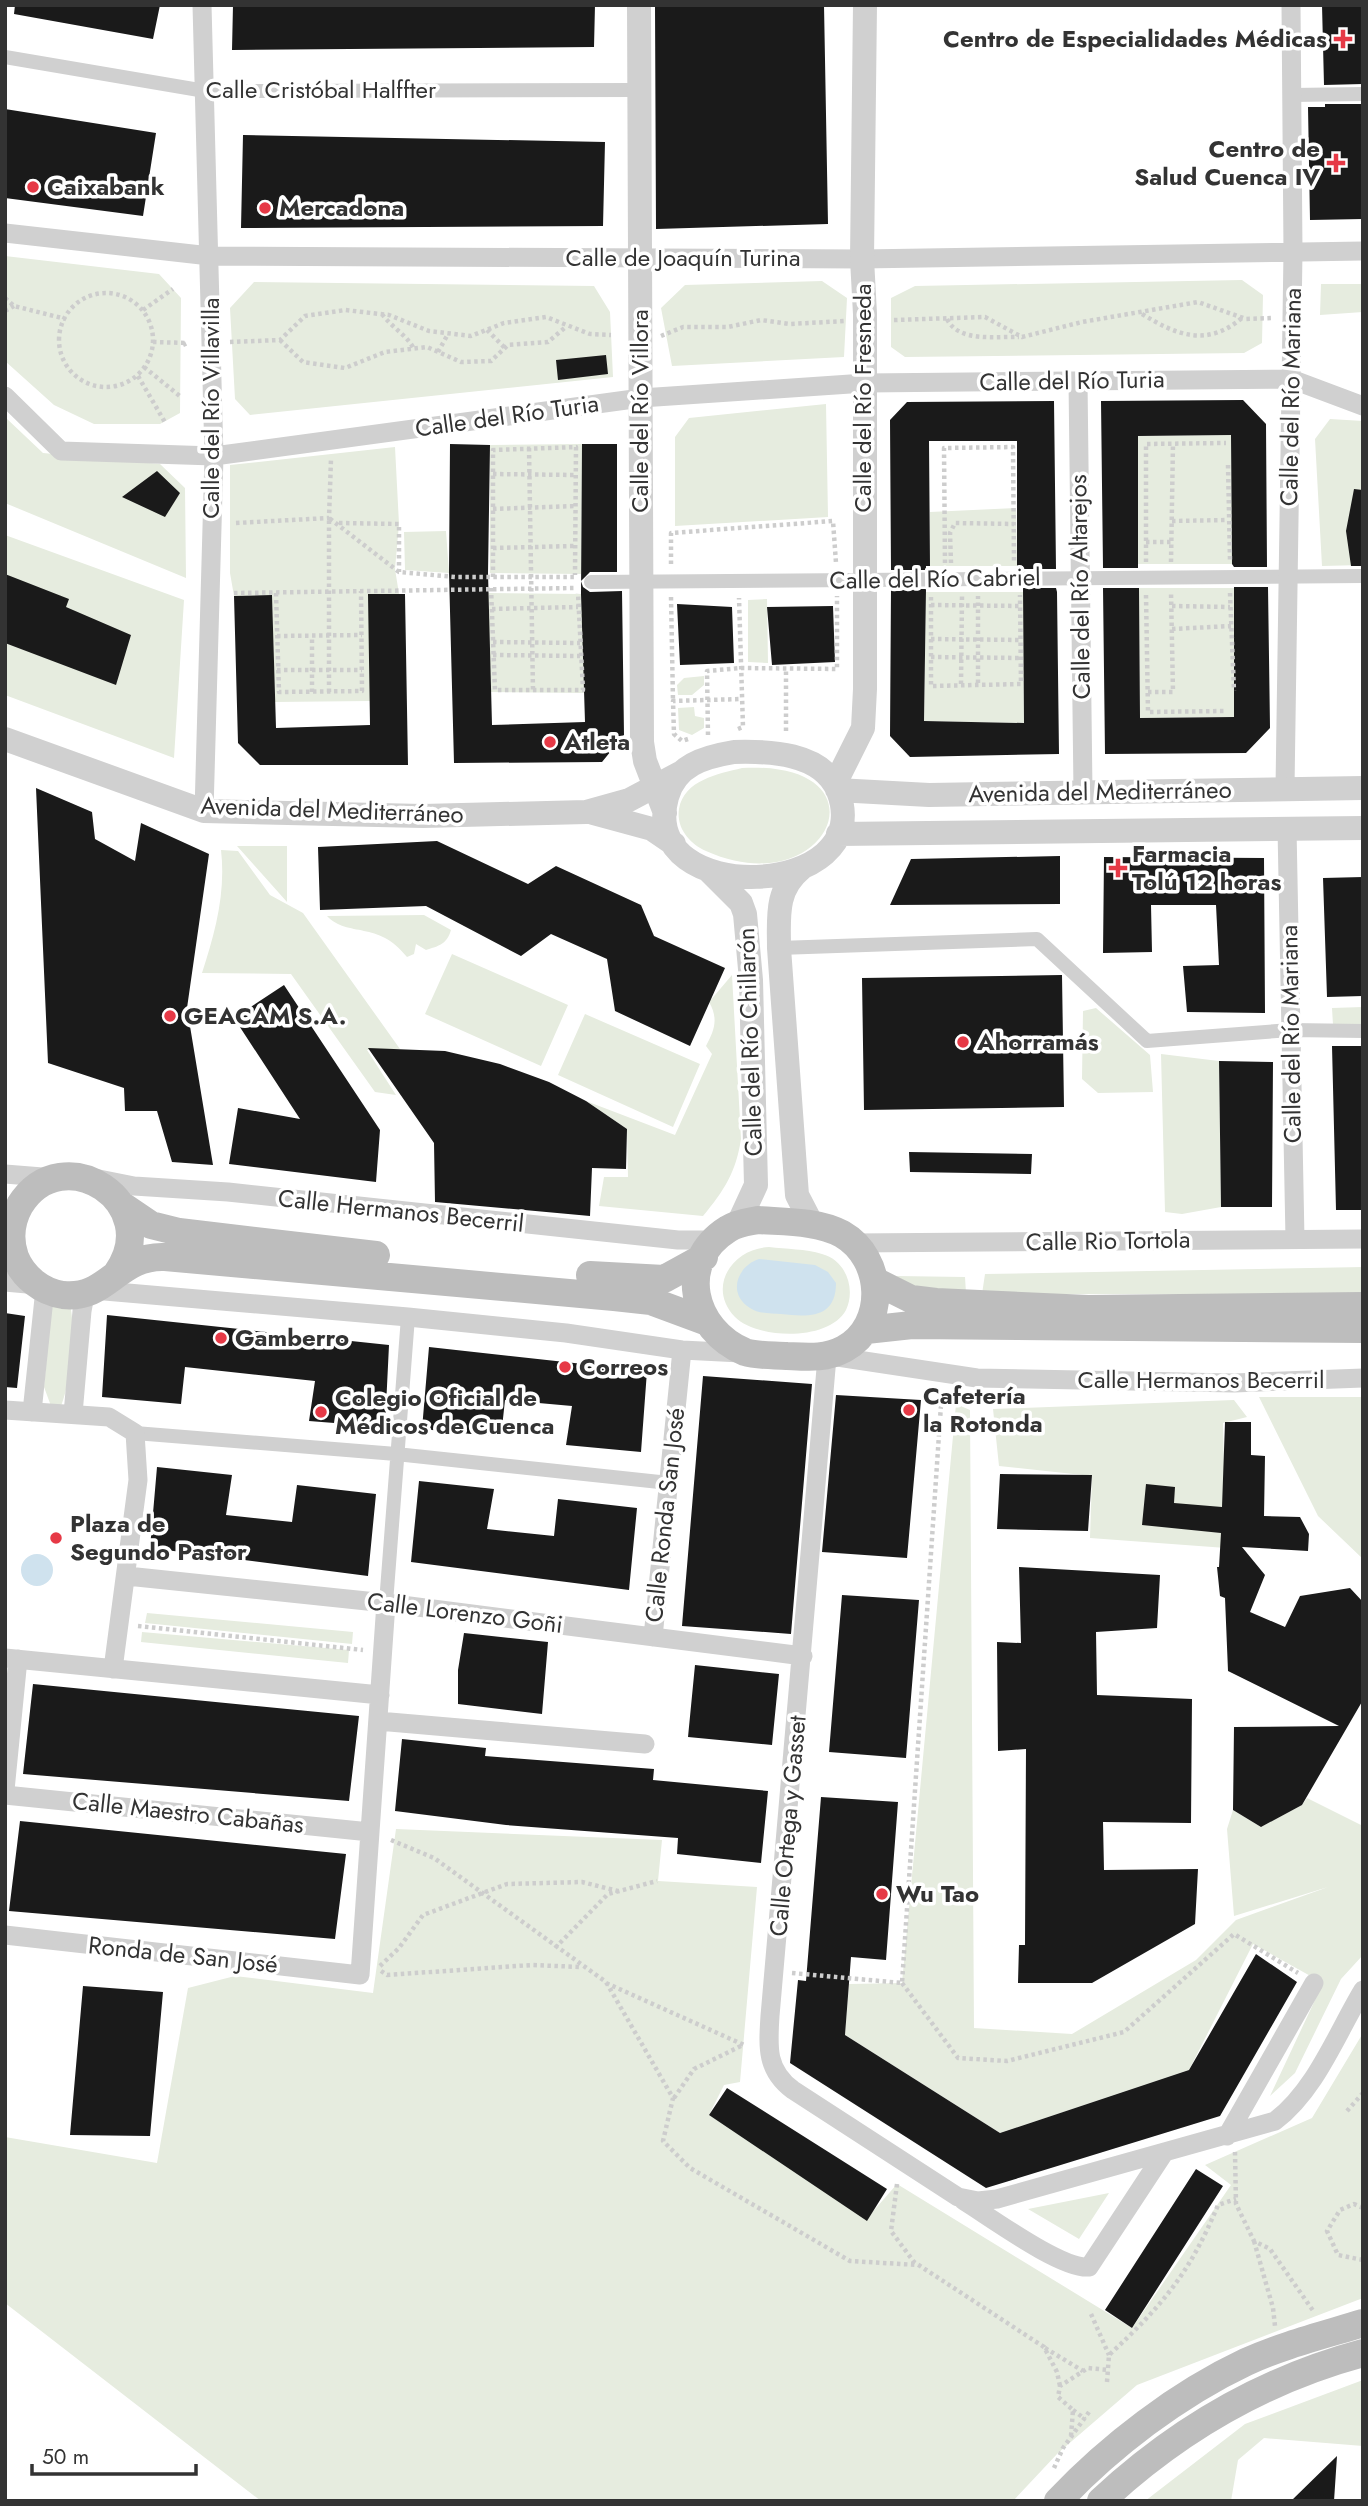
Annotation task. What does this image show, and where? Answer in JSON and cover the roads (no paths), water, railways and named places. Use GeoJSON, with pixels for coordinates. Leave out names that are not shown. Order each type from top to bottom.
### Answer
{"type":"FeatureCollection","features":[{"type":"Feature","properties":{"kind":"main road","name":"Calle Hermanos Becerril"},"geometry":{"type":"LineString","coordinates":[[56,1179],[88,1179],[106,1189],[121,1204],[151,1225],[179,1233],[632,1279],[664,1279],[719,1240]]}},
{"type":"Feature","properties":{"kind":"main road"},"geometry":{"type":"LineString","coordinates":[[56,1179],[29,1194],[9,1226],[18,1262],[41,1287],[71,1295],[93,1290],[148,1256],[226,1260],[651,1301],[705,1321]]}},
{"type":"Feature","properties":{"kind":"main road"},"geometry":{"type":"LineString","coordinates":[[117,1273],[130,1243],[127,1219],[121,1204]]}},
{"type":"Feature","properties":{"kind":"main road"},"geometry":{"type":"LineString","coordinates":[[758,1220],[811,1224],[829,1228],[854,1242],[870,1265],[875,1281],[876,1299],[866,1330],[848,1347],[829,1356],[748,1353],[719,1337],[699,1309],[696,1284],[719,1240],[758,1220]]}},
{"type":"Feature","properties":{"kind":"main road"},"geometry":{"type":"LineString","coordinates":[[875,1281],[912,1298],[950,1303],[1088,1309],[1363,1306]]}},
{"type":"Feature","properties":{"kind":"main road","name":"Calle Hermanos Becerril"},"geometry":{"type":"LineString","coordinates":[[866,1330],[912,1325],[1363,1329]]}},
{"type":"Feature","properties":{"kind":"main road"},"geometry":{"type":"LineString","coordinates":[[1058,2501],[1109,2453],[1183,2399],[1246,2362],[1363,2323]]}},
{"type":"Feature","properties":{"kind":"main road"},"geometry":{"type":"LineString","coordinates":[[1101,2501],[1124,2479],[1203,2420],[1311,2367],[1363,2353]]}},
{"type":"Feature","properties":{"kind":"street","name":"Calle del Río Villavilla"},"geometry":{"type":"LineString","coordinates":[[202,5],[214,457],[204,811]]}},
{"type":"Feature","properties":{"kind":"street","name":"Calle del Río Villora"},"geometry":{"type":"LineString","coordinates":[[639,5],[642,742],[654,787],[665,813]]}},
{"type":"Feature","properties":{"kind":"street","name":"Calle del Río Fresneda"},"geometry":{"type":"LineString","coordinates":[[836,787],[863,728],[865,314],[862,259],[865,5]]}},
{"type":"Feature","properties":{"kind":"street","name":"Calle del Río Mariana"},"geometry":{"type":"LineString","coordinates":[[1285,788],[1293,252],[1291,5]]}},
{"type":"Feature","properties":{"kind":"street","name":"Calle Cristóbal Halffter"},"geometry":{"type":"LineString","coordinates":[[5,57],[205,92],[639,90]]}},
{"type":"Feature","properties":{"kind":"street"},"geometry":{"type":"LineString","coordinates":[[1292,95],[1363,94]]}},
{"type":"Feature","properties":{"kind":"street","name":"Calle de Joaquín Turina"},"geometry":{"type":"LineString","coordinates":[[5,233],[210,256],[862,259],[1363,251]]}},
{"type":"Feature","properties":{"kind":"street","name":"Calle del Río Turia"},"geometry":{"type":"LineString","coordinates":[[5,396],[61,450],[214,457],[641,398],[865,383],[1292,379],[1363,405]]}},
{"type":"Feature","properties":{"kind":"street","name":"Calle del Río Altarejos"},"geometry":{"type":"LineString","coordinates":[[1078,381],[1083,792]]}},
{"type":"Feature","properties":{"kind":"street","name":"Calle del Río Cabriel"},"geometry":{"type":"LineString","coordinates":[[587,580],[738,583],[948,578],[1363,576]]}},
{"type":"Feature","properties":{"kind":"street","name":"Avenida del Mediterráneo"},"geometry":{"type":"LineString","coordinates":[[5,738],[204,811],[423,816],[586,812]]}},
{"type":"Feature","properties":{"kind":"street"},"geometry":{"type":"LineString","coordinates":[[779,752],[814,766],[836,787],[842,809],[838,834],[823,855],[802,869],[753,877],[708,871],[689,860],[674,844],[652,829],[586,812],[609,807],[654,787],[708,756],[779,752]]}},
{"type":"Feature","properties":{"kind":"street"},"geometry":{"type":"LineString","coordinates":[[674,844],[665,813],[669,792],[680,773]]}},
{"type":"Feature","properties":{"kind":"street","name":"Avenida del Mediterráneo"},"geometry":{"type":"LineString","coordinates":[[836,787],[929,795],[1363,788]]}},
{"type":"Feature","properties":{"kind":"street","name":"Calle del Río Mariana"},"geometry":{"type":"LineString","coordinates":[[1287,828],[1295,1239]]}},
{"type":"Feature","properties":{"kind":"street","name":"Avenida del Mediterráneo"},"geometry":{"type":"LineString","coordinates":[[838,834],[1363,828]]}},
{"type":"Feature","properties":{"kind":"street","name":"Calle del Río Chillarón"},"geometry":{"type":"LineString","coordinates":[[802,869],[783,890],[779,913],[779,948],[797,1195],[811,1224]]}},
{"type":"Feature","properties":{"kind":"street","name":"Calle del Río Chillarón"},"geometry":{"type":"LineString","coordinates":[[708,871],[741,903],[745,914],[751,980],[756,1185],[719,1240]]}},
{"type":"Feature","properties":{"kind":"street"},"geometry":{"type":"LineString","coordinates":[[779,948],[1037,939],[1147,1041],[1291,1030],[1363,1031]]}},
{"type":"Feature","properties":{"kind":"street","name":"Calle Hermanos Becerril"},"geometry":{"type":"LineString","coordinates":[[5,1174],[56,1179]]}},
{"type":"Feature","properties":{"kind":"street","name":"Calle Hermanos Becerril"},"geometry":{"type":"LineString","coordinates":[[88,1179],[99,1178],[134,1186],[228,1192],[678,1240],[719,1240]]}},
{"type":"Feature","properties":{"kind":"street","name":"Calle Rio Tortola"},"geometry":{"type":"LineString","coordinates":[[854,1242],[1363,1239]]}},
{"type":"Feature","properties":{"kind":"street"},"geometry":{"type":"LineString","coordinates":[[5,1282],[41,1287],[32,1412]]}},
{"type":"Feature","properties":{"kind":"street"},"geometry":{"type":"LineString","coordinates":[[73,1415],[82,1311],[84,1300],[93,1290],[566,1333],[682,1350],[748,1353]]}},
{"type":"Feature","properties":{"kind":"street"},"geometry":{"type":"LineString","coordinates":[[370,1832],[408,1317]]}},
{"type":"Feature","properties":{"kind":"street","name":"Calle Ronda San José"},"geometry":{"type":"LineString","coordinates":[[653,1637],[682,1350]]}},
{"type":"Feature","properties":{"kind":"street","name":"Calle Hermanos Becerril"},"geometry":{"type":"LineString","coordinates":[[829,1356],[943,1375],[1065,1381],[1234,1383],[1363,1378]]}},
{"type":"Feature","properties":{"kind":"street","name":"Calle Ortega y Gasset"},"geometry":{"type":"LineString","coordinates":[[829,1356],[768,2045],[777,2076],[793,2090],[958,2197],[1066,2263],[1089,2267],[1164,2153]]}},
{"type":"Feature","properties":{"kind":"street"},"geometry":{"type":"LineString","coordinates":[[5,1410],[109,1417],[135,1433],[396,1454],[670,1483]]}},
{"type":"Feature","properties":{"kind":"street"},"geometry":{"type":"LineString","coordinates":[[113,1669],[138,1480],[135,1433]]}},
{"type":"Feature","properties":{"kind":"street","name":"Calle Lorenzo Goñi"},"geometry":{"type":"LineString","coordinates":[[127,1576],[386,1603],[803,1656]]}},
{"type":"Feature","properties":{"kind":"street"},"geometry":{"type":"LineString","coordinates":[[5,1792],[12,1658],[380,1695]]}},
{"type":"Feature","properties":{"kind":"street"},"geometry":{"type":"LineString","coordinates":[[378,1721],[645,1744]]}},
{"type":"Feature","properties":{"kind":"street","name":"Calle Maestro Cabañas"},"geometry":{"type":"LineString","coordinates":[[5,1792],[370,1832]]}},
{"type":"Feature","properties":{"kind":"street","name":"Ronda de San José"},"geometry":{"type":"LineString","coordinates":[[5,1936],[360,1975],[370,1832]]}},
{"type":"Feature","properties":{"kind":"street"},"geometry":{"type":"LineString","coordinates":[[1231,2144],[1314,1983]]}},
{"type":"Feature","properties":{"kind":"street","name":"Calle Ortega y Gasset"},"geometry":{"type":"LineString","coordinates":[[958,2197],[978,2201],[997,2199],[1164,2153],[1231,2144],[1275,2121],[1292,2106],[1307,2087],[1363,1990]]}},
{"type":"Feature","properties":{"kind":"water"},"geometry":{"type":"Polygon","coordinates":[[[759,1259],[815,1265],[828,1272],[836,1283],[831,1303],[819,1313],[810,1315],[765,1313],[750,1308],[739,1295],[738,1281],[745,1268],[759,1259]]]}},
{"type":"Feature","properties":{"kind":"water"},"geometry":{"type":"Polygon","coordinates":[[[37,1554],[48,1559],[53,1570],[48,1581],[37,1586],[26,1581],[21,1570],[26,1559],[37,1554]]]}},
{"type":"Feature","properties":{"kind":"place","name":"Centro de Especialidades Médicas"},"geometry":{"type":"Point","coordinates":[1343,39]}},
{"type":"Feature","properties":{"kind":"place","name":"Centro de Salud Cuenca IV"},"geometry":{"type":"Point","coordinates":[1336,163]}},
{"type":"Feature","properties":{"kind":"place","name":"Caixabank"},"geometry":{"type":"Point","coordinates":[33,187]}},
{"type":"Feature","properties":{"kind":"place","name":"Mercadona"},"geometry":{"type":"Point","coordinates":[265,208]}},
{"type":"Feature","properties":{"kind":"place","name":"Atleta"},"geometry":{"type":"Point","coordinates":[550,742]}},
{"type":"Feature","properties":{"kind":"place","name":"Farmacia Tolú 12 horas"},"geometry":{"type":"Point","coordinates":[1118,868]}},
{"type":"Feature","properties":{"kind":"place","name":"GEACAM S.A."},"geometry":{"type":"Point","coordinates":[170,1016]}},
{"type":"Feature","properties":{"kind":"place","name":"Ahorramás"},"geometry":{"type":"Point","coordinates":[963,1042]}},
{"type":"Feature","properties":{"kind":"place","name":"Gamberro"},"geometry":{"type":"Point","coordinates":[221,1338]}},
{"type":"Feature","properties":{"kind":"place","name":"Correos"},"geometry":{"type":"Point","coordinates":[565,1367]}},
{"type":"Feature","properties":{"kind":"place","name":"Cafetería la Rotonda"},"geometry":{"type":"Point","coordinates":[909,1410]}},
{"type":"Feature","properties":{"kind":"place","name":"Colegio Oficial de Médicos de Cuenca"},"geometry":{"type":"Point","coordinates":[321,1412]}},
{"type":"Feature","properties":{"kind":"place","name":"Plaza de Segundo Pastor"},"geometry":{"type":"Point","coordinates":[56,1538]}},
{"type":"Feature","properties":{"kind":"place","name":"Wu Tao"},"geometry":{"type":"Point","coordinates":[882,1894]}}]}
